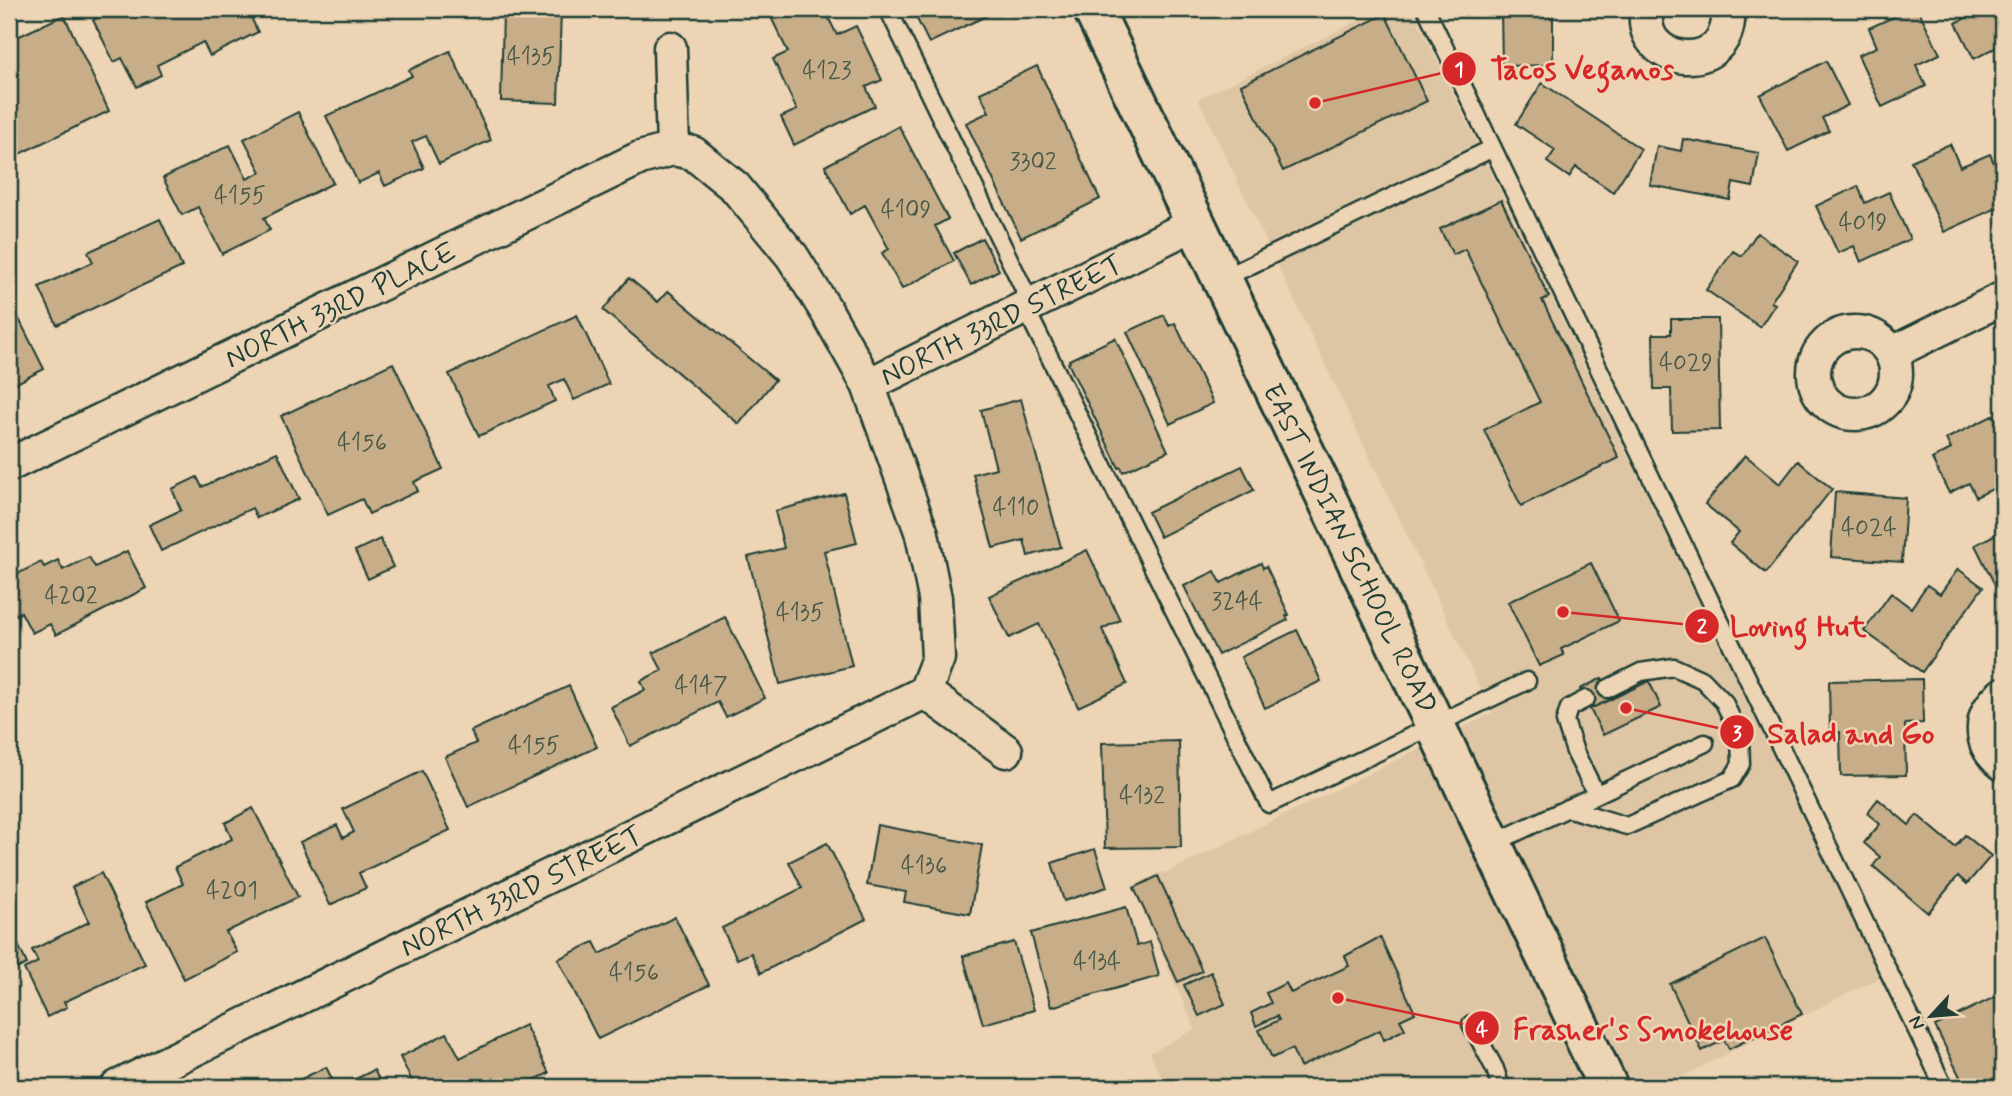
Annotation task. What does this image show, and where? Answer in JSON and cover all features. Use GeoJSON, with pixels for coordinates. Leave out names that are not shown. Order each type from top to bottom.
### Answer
{"type":"FeatureCollection","features":[{"type":"Feature","properties":{"kind":"main road","name":"EAST INDIAN SCHOOL ROAD"},"geometry":{"type":"LineString","coordinates":[[1093,9],[1608,1087]]}},
{"type":"Feature","properties":{"kind":"street"},"geometry":{"type":"LineString","coordinates":[[1647,9],[1648,28],[1654,41],[1663,51],[1690,58],[1715,48],[1724,37],[1728,24],[1728,9]]}},
{"type":"Feature","properties":{"kind":"street"},"geometry":{"type":"LineString","coordinates":[[670,48],[673,149],[693,153],[735,187],[792,256],[868,385]]}},
{"type":"Feature","properties":{"kind":"street","name":"NORTH 33RD PLACE"},"geometry":{"type":"LineString","coordinates":[[9,465],[640,158],[673,149]]}},
{"type":"Feature","properties":{"kind":"street","name":"NORTH 33RD STREET"},"geometry":{"type":"LineString","coordinates":[[117,1087],[925,691],[938,658],[935,598],[922,534],[868,385],[1196,223]]}},
{"type":"Feature","properties":{"kind":"street"},"geometry":{"type":"LineString","coordinates":[[1892,353],[2003,299]]}},
{"type":"Feature","properties":{"kind":"street"},"geometry":{"type":"LineString","coordinates":[[925,691],[1006,751]]}},
{"type":"Feature","properties":{"kind":"street"},"geometry":{"type":"LineString","coordinates":[[2003,694],[1993,702],[1984,727],[1985,741],[1991,753],[2003,764]]}},
{"type":"Feature","properties":{"kind":"lane"},"geometry":{"type":"LineString","coordinates":[[888,9],[1028,306],[1269,804],[1527,681]]}},
{"type":"Feature","properties":{"kind":"lane"},"geometry":{"type":"LineString","coordinates":[[1426,9],[1944,1087]]}},
{"type":"Feature","properties":{"kind":"lane"},"geometry":{"type":"LineString","coordinates":[[1223,279],[1493,148]]}},
{"type":"Feature","properties":{"kind":"lane"},"geometry":{"type":"LineString","coordinates":[[1567,808],[1627,826],[1732,779],[1741,765],[1740,737],[1724,702],[1703,680],[1674,667],[1641,672],[1607,689]]}},
{"type":"Feature","properties":{"kind":"lane"},"geometry":{"type":"LineString","coordinates":[[1586,699],[1569,708],[1565,721],[1575,752],[1596,794]]}},
{"type":"Feature","properties":{"kind":"lane"},"geometry":{"type":"LineString","coordinates":[[1492,844],[1704,743]]}},
{"type":"Feature","properties":{"kind":"lane"},"geometry":{"type":"LineString","coordinates":[[1471,1024],[1496,1069],[1501,1087]]}},
{"type":"Feature","properties":{"kind":"shaded area"},"geometry":{"type":"Polygon","coordinates":[[[1382,9],[1412,9],[1880,977],[1661,1087],[1166,1087],[1150,1053],[1195,1029],[1132,886],[1168,872],[1492,713],[1198,99],[1382,9]]]}},
{"type":"Feature","properties":{"kind":"building"},"geometry":{"type":"Polygon","coordinates":[[[116,9],[247,9],[258,32],[210,56],[203,42],[157,65],[161,75],[137,87],[122,58],[114,62],[93,20],[116,9]]]}},
{"type":"Feature","properties":{"kind":"building"},"geometry":{"type":"Polygon","coordinates":[[[491,9],[561,10],[558,103],[501,101],[503,11],[491,9]]]}},
{"type":"Feature","properties":{"kind":"building"},"geometry":{"type":"Polygon","coordinates":[[[767,9],[824,9],[837,35],[856,26],[882,80],[866,87],[875,106],[794,145],[781,117],[797,110],[773,59],[788,52],[767,9]]]}},
{"type":"Feature","properties":{"kind":"building"},"geometry":{"type":"Polygon","coordinates":[[[939,9],[1001,9],[929,43],[917,19],[939,9]]]}},
{"type":"Feature","properties":{"kind":"building"},"geometry":{"type":"Polygon","coordinates":[[[1474,9],[1553,9],[1553,65],[1502,66],[1501,10],[1474,9]]]}},
{"type":"Feature","properties":{"kind":"building"},"geometry":{"type":"Polygon","coordinates":[[[1911,9],[1918,9],[1940,54],[1916,65],[1926,86],[1882,107],[1858,55],[1877,47],[1869,28],[1911,9]]]}},
{"type":"Feature","properties":{"kind":"building"},"geometry":{"type":"Polygon","coordinates":[[[1975,9],[2003,9],[2003,44],[1974,59],[1956,23],[1977,12],[1975,9]]]}},
{"type":"Feature","properties":{"kind":"building"},"geometry":{"type":"Polygon","coordinates":[[[1385,14],[1427,101],[1283,171],[1241,85],[1385,14]]]}},
{"type":"Feature","properties":{"kind":"building"},"geometry":{"type":"Polygon","coordinates":[[[64,15],[109,111],[9,159],[9,41],[64,15]]]}},
{"type":"Feature","properties":{"kind":"building"},"geometry":{"type":"Polygon","coordinates":[[[450,51],[491,140],[439,164],[426,136],[412,142],[424,168],[385,186],[379,173],[358,183],[326,116],[412,76],[409,70],[450,51]]]}},
{"type":"Feature","properties":{"kind":"building"},"geometry":{"type":"Polygon","coordinates":[[[1826,61],[1848,105],[1822,118],[1829,131],[1788,151],[1760,95],[1826,61]]]}},
{"type":"Feature","properties":{"kind":"building"},"geometry":{"type":"Polygon","coordinates":[[[1037,66],[1100,199],[1021,238],[966,123],[989,112],[980,93],[1037,66]]]}},
{"type":"Feature","properties":{"kind":"building"},"geometry":{"type":"Polygon","coordinates":[[[1542,83],[1641,149],[1613,192],[1576,167],[1569,177],[1547,162],[1555,150],[1516,124],[1542,83]]]}},
{"type":"Feature","properties":{"kind":"building"},"geometry":{"type":"Polygon","coordinates":[[[298,112],[333,183],[264,218],[270,230],[222,254],[198,207],[182,215],[163,178],[230,145],[247,179],[261,172],[244,139],[298,112]]]}},
{"type":"Feature","properties":{"kind":"building"},"geometry":{"type":"Polygon","coordinates":[[[899,126],[948,219],[935,226],[954,261],[902,289],[882,253],[889,249],[865,205],[850,214],[825,166],[899,126]]]}},
{"type":"Feature","properties":{"kind":"building"},"geometry":{"type":"Polygon","coordinates":[[[1683,139],[1759,153],[1753,187],[1733,183],[1730,200],[1650,185],[1657,146],[1681,151],[1683,139]]]}},
{"type":"Feature","properties":{"kind":"building"},"geometry":{"type":"Polygon","coordinates":[[[1950,144],[1960,167],[1990,154],[2003,182],[2003,205],[1944,232],[1911,161],[1950,144]]]}},
{"type":"Feature","properties":{"kind":"building"},"geometry":{"type":"Polygon","coordinates":[[[1858,186],[1865,203],[1889,192],[1910,239],[1861,262],[1854,246],[1838,253],[1816,206],[1858,186]]]}},
{"type":"Feature","properties":{"kind":"building"},"geometry":{"type":"Polygon","coordinates":[[[1501,200],[1549,297],[1542,300],[1619,458],[1521,506],[1484,430],[1540,402],[1465,249],[1453,255],[1440,229],[1501,200]]]}},
{"type":"Feature","properties":{"kind":"building"},"geometry":{"type":"Polygon","coordinates":[[[160,219],[182,267],[57,325],[39,287],[93,262],[88,252],[160,219]]]}},
{"type":"Feature","properties":{"kind":"building"},"geometry":{"type":"Polygon","coordinates":[[[1757,233],[1798,261],[1771,302],[1775,304],[1760,327],[1706,290],[1733,251],[1742,256],[1757,233]]]}},
{"type":"Feature","properties":{"kind":"building"},"geometry":{"type":"Polygon","coordinates":[[[982,238],[999,270],[971,285],[954,253],[982,238]]]}},
{"type":"Feature","properties":{"kind":"building"},"geometry":{"type":"Polygon","coordinates":[[[629,278],[658,302],[668,291],[775,380],[739,424],[603,310],[629,278]]]}},
{"type":"Feature","properties":{"kind":"building"},"geometry":{"type":"Polygon","coordinates":[[[9,299],[44,369],[13,385],[9,376],[9,299]]]}},
{"type":"Feature","properties":{"kind":"building"},"geometry":{"type":"Polygon","coordinates":[[[577,315],[609,384],[574,400],[564,379],[549,386],[555,401],[479,436],[449,374],[577,315]]]}},
{"type":"Feature","properties":{"kind":"building"},"geometry":{"type":"Polygon","coordinates":[[[1164,315],[1169,326],[1175,323],[1213,403],[1170,424],[1127,332],[1164,315]]]}},
{"type":"Feature","properties":{"kind":"building"},"geometry":{"type":"Polygon","coordinates":[[[1671,319],[1718,319],[1720,430],[1672,431],[1671,389],[1654,389],[1653,334],[1671,334],[1671,319]]]}},
{"type":"Feature","properties":{"kind":"building"},"geometry":{"type":"Polygon","coordinates":[[[1115,338],[1168,451],[1123,472],[1068,363],[1069,360],[1115,338]]]}},
{"type":"Feature","properties":{"kind":"building"},"geometry":{"type":"Polygon","coordinates":[[[393,363],[443,469],[414,482],[418,491],[369,514],[362,499],[328,515],[281,416],[393,363]]]}},
{"type":"Feature","properties":{"kind":"building"},"geometry":{"type":"Polygon","coordinates":[[[1021,399],[1061,547],[1028,556],[1024,540],[993,548],[973,474],[996,468],[981,410],[1021,399]]]}},
{"type":"Feature","properties":{"kind":"building"},"geometry":{"type":"Polygon","coordinates":[[[1994,415],[2003,434],[2003,484],[1976,497],[1969,483],[1949,493],[1932,459],[1951,449],[1946,439],[1994,415]]]}},
{"type":"Feature","properties":{"kind":"building"},"geometry":{"type":"Polygon","coordinates":[[[277,452],[299,499],[257,518],[252,508],[161,551],[149,525],[181,510],[172,489],[197,477],[202,487],[277,452]]]}},
{"type":"Feature","properties":{"kind":"building"},"geometry":{"type":"Polygon","coordinates":[[[1745,455],[1780,484],[1798,461],[1832,489],[1766,573],[1730,543],[1739,532],[1705,504],[1745,455]]]}},
{"type":"Feature","properties":{"kind":"building"},"geometry":{"type":"Polygon","coordinates":[[[1242,466],[1254,490],[1160,537],[1148,512],[1242,466]]]}},
{"type":"Feature","properties":{"kind":"building"},"geometry":{"type":"Polygon","coordinates":[[[1835,492],[1906,498],[1902,562],[1831,557],[1835,492]]]}},
{"type":"Feature","properties":{"kind":"building"},"geometry":{"type":"Polygon","coordinates":[[[844,493],[857,543],[824,551],[852,666],[780,684],[748,557],[784,548],[775,511],[844,493]]]}},
{"type":"Feature","properties":{"kind":"building"},"geometry":{"type":"Polygon","coordinates":[[[2000,532],[2003,538],[2003,601],[1975,545],[2000,532]]]}},
{"type":"Feature","properties":{"kind":"building"},"geometry":{"type":"Polygon","coordinates":[[[380,539],[393,567],[368,579],[355,551],[380,539]]]}},
{"type":"Feature","properties":{"kind":"building"},"geometry":{"type":"Polygon","coordinates":[[[1087,550],[1120,620],[1102,629],[1127,684],[1078,707],[1039,624],[1009,638],[989,596],[1087,550]]]}},
{"type":"Feature","properties":{"kind":"building"},"geometry":{"type":"Polygon","coordinates":[[[127,551],[146,588],[56,635],[50,624],[32,633],[21,612],[16,615],[9,601],[9,578],[41,562],[44,567],[58,560],[63,570],[89,557],[95,567],[127,551]]]}},
{"type":"Feature","properties":{"kind":"building"},"geometry":{"type":"Polygon","coordinates":[[[1261,563],[1263,568],[1266,566],[1289,615],[1286,616],[1288,620],[1218,655],[1184,586],[1215,571],[1221,583],[1261,563]]]}},
{"type":"Feature","properties":{"kind":"building"},"geometry":{"type":"Polygon","coordinates":[[[1591,563],[1619,621],[1561,649],[1564,655],[1539,666],[1508,602],[1591,563]]]}},
{"type":"Feature","properties":{"kind":"building"},"geometry":{"type":"Polygon","coordinates":[[[1958,569],[1983,587],[1922,672],[1864,631],[1891,593],[1911,608],[1927,585],[1940,594],[1958,569]]]}},
{"type":"Feature","properties":{"kind":"building"},"geometry":{"type":"Polygon","coordinates":[[[725,617],[765,698],[726,717],[718,702],[630,746],[611,707],[645,690],[641,681],[662,670],[653,653],[725,617]]]}},
{"type":"Feature","properties":{"kind":"building"},"geometry":{"type":"Polygon","coordinates":[[[1297,630],[1321,681],[1265,708],[1241,657],[1297,630]]]}},
{"type":"Feature","properties":{"kind":"building"},"geometry":{"type":"Polygon","coordinates":[[[1602,678],[1612,699],[1590,709],[1580,689],[1602,678]]]}},
{"type":"Feature","properties":{"kind":"building"},"geometry":{"type":"Polygon","coordinates":[[[1922,679],[1923,723],[1905,724],[1906,775],[1841,776],[1840,732],[1830,732],[1829,681],[1922,679]]]}},
{"type":"Feature","properties":{"kind":"building"},"geometry":{"type":"Polygon","coordinates":[[[1649,681],[1661,707],[1603,735],[1590,709],[1649,681]]]}},
{"type":"Feature","properties":{"kind":"building"},"geometry":{"type":"Polygon","coordinates":[[[569,686],[597,747],[468,807],[445,757],[476,743],[471,731],[569,686]]]}},
{"type":"Feature","properties":{"kind":"building"},"geometry":{"type":"Polygon","coordinates":[[[1179,741],[1181,847],[1105,848],[1102,743],[1179,741]]]}},
{"type":"Feature","properties":{"kind":"building"},"geometry":{"type":"Polygon","coordinates":[[[422,771],[450,830],[359,873],[366,888],[330,905],[300,842],[337,825],[343,838],[354,832],[343,809],[422,771]]]}},
{"type":"Feature","properties":{"kind":"building"},"geometry":{"type":"Polygon","coordinates":[[[1878,799],[1909,825],[1917,815],[1955,847],[1965,835],[1991,856],[1967,884],[1958,876],[1928,913],[1873,866],[1880,857],[1864,843],[1880,824],[1867,813],[1878,799]]]}},
{"type":"Feature","properties":{"kind":"building"},"geometry":{"type":"Polygon","coordinates":[[[253,808],[298,897],[226,932],[237,952],[184,979],[146,902],[183,884],[175,867],[232,839],[225,823],[253,808]]]}},
{"type":"Feature","properties":{"kind":"building"},"geometry":{"type":"Polygon","coordinates":[[[877,825],[982,845],[970,914],[904,902],[906,892],[867,885],[877,825]]]}},
{"type":"Feature","properties":{"kind":"building"},"geometry":{"type":"Polygon","coordinates":[[[827,843],[866,919],[761,973],[751,953],[737,959],[722,928],[802,888],[789,862],[827,843]]]}},
{"type":"Feature","properties":{"kind":"building"},"geometry":{"type":"Polygon","coordinates":[[[1095,849],[1107,887],[1064,901],[1052,863],[1095,849]]]}},
{"type":"Feature","properties":{"kind":"building"},"geometry":{"type":"Polygon","coordinates":[[[2003,869],[2003,906],[1999,905],[2003,869]]]}},
{"type":"Feature","properties":{"kind":"building"},"geometry":{"type":"Polygon","coordinates":[[[101,873],[145,964],[64,1002],[67,1007],[47,1017],[24,969],[38,962],[32,950],[89,922],[72,887],[101,873]]]}},
{"type":"Feature","properties":{"kind":"building"},"geometry":{"type":"Polygon","coordinates":[[[1158,876],[1202,971],[1178,982],[1134,888],[1158,876]]]}},
{"type":"Feature","properties":{"kind":"building"},"geometry":{"type":"Polygon","coordinates":[[[1126,907],[1137,946],[1150,942],[1159,976],[1051,1007],[1031,933],[1126,907]]]}},
{"type":"Feature","properties":{"kind":"building"},"geometry":{"type":"Polygon","coordinates":[[[675,917],[709,985],[598,1039],[558,959],[594,942],[600,954],[675,917]]]}},
{"type":"Feature","properties":{"kind":"building"},"geometry":{"type":"Polygon","coordinates":[[[9,925],[27,964],[9,972],[9,925]]]}},
{"type":"Feature","properties":{"kind":"building"},"geometry":{"type":"Polygon","coordinates":[[[1380,937],[1415,1013],[1400,1020],[1405,1029],[1384,1040],[1380,1030],[1300,1067],[1292,1049],[1272,1058],[1259,1030],[1279,1020],[1277,1016],[1256,1026],[1251,1013],[1271,1003],[1266,993],[1286,983],[1291,993],[1349,966],[1345,956],[1380,937]]]}},
{"type":"Feature","properties":{"kind":"building"},"geometry":{"type":"Polygon","coordinates":[[[1765,938],[1802,1014],[1729,1049],[1724,1040],[1702,1051],[1670,984],[1765,938]]]}},
{"type":"Feature","properties":{"kind":"building"},"geometry":{"type":"Polygon","coordinates":[[[1014,942],[1034,1010],[983,1024],[963,956],[1014,942]]]}},
{"type":"Feature","properties":{"kind":"building"},"geometry":{"type":"Polygon","coordinates":[[[1211,972],[1225,1004],[1199,1016],[1184,985],[1211,972]]]}},
{"type":"Feature","properties":{"kind":"building"},"geometry":{"type":"Polygon","coordinates":[[[2003,993],[2003,1087],[1965,1087],[1935,1026],[2003,993]]]}},
{"type":"Feature","properties":{"kind":"building"},"geometry":{"type":"Polygon","coordinates":[[[525,1025],[549,1073],[520,1087],[415,1087],[400,1057],[447,1033],[460,1058],[525,1025]]]}},
{"type":"Feature","properties":{"kind":"building"},"geometry":{"type":"Polygon","coordinates":[[[326,1067],[336,1087],[302,1087],[299,1080],[326,1067]]]}},
{"type":"Feature","properties":{"kind":"building"},"geometry":{"type":"Polygon","coordinates":[[[374,1070],[383,1087],[339,1087],[374,1070]]]}},
{"type":"Feature","properties":{"kind":"place","name":"Tacos Veganos"},"geometry":{"type":"Point","coordinates":[1315,103]}},
{"type":"Feature","properties":{"kind":"place","name":"Loving Hut"},"geometry":{"type":"Point","coordinates":[1563,612]}},
{"type":"Feature","properties":{"kind":"place","name":"Salad and Go"},"geometry":{"type":"Point","coordinates":[1626,708]}},
{"type":"Feature","properties":{"kind":"place","name":"Frasher's Smokehouse"},"geometry":{"type":"Point","coordinates":[1338,998]}}]}
